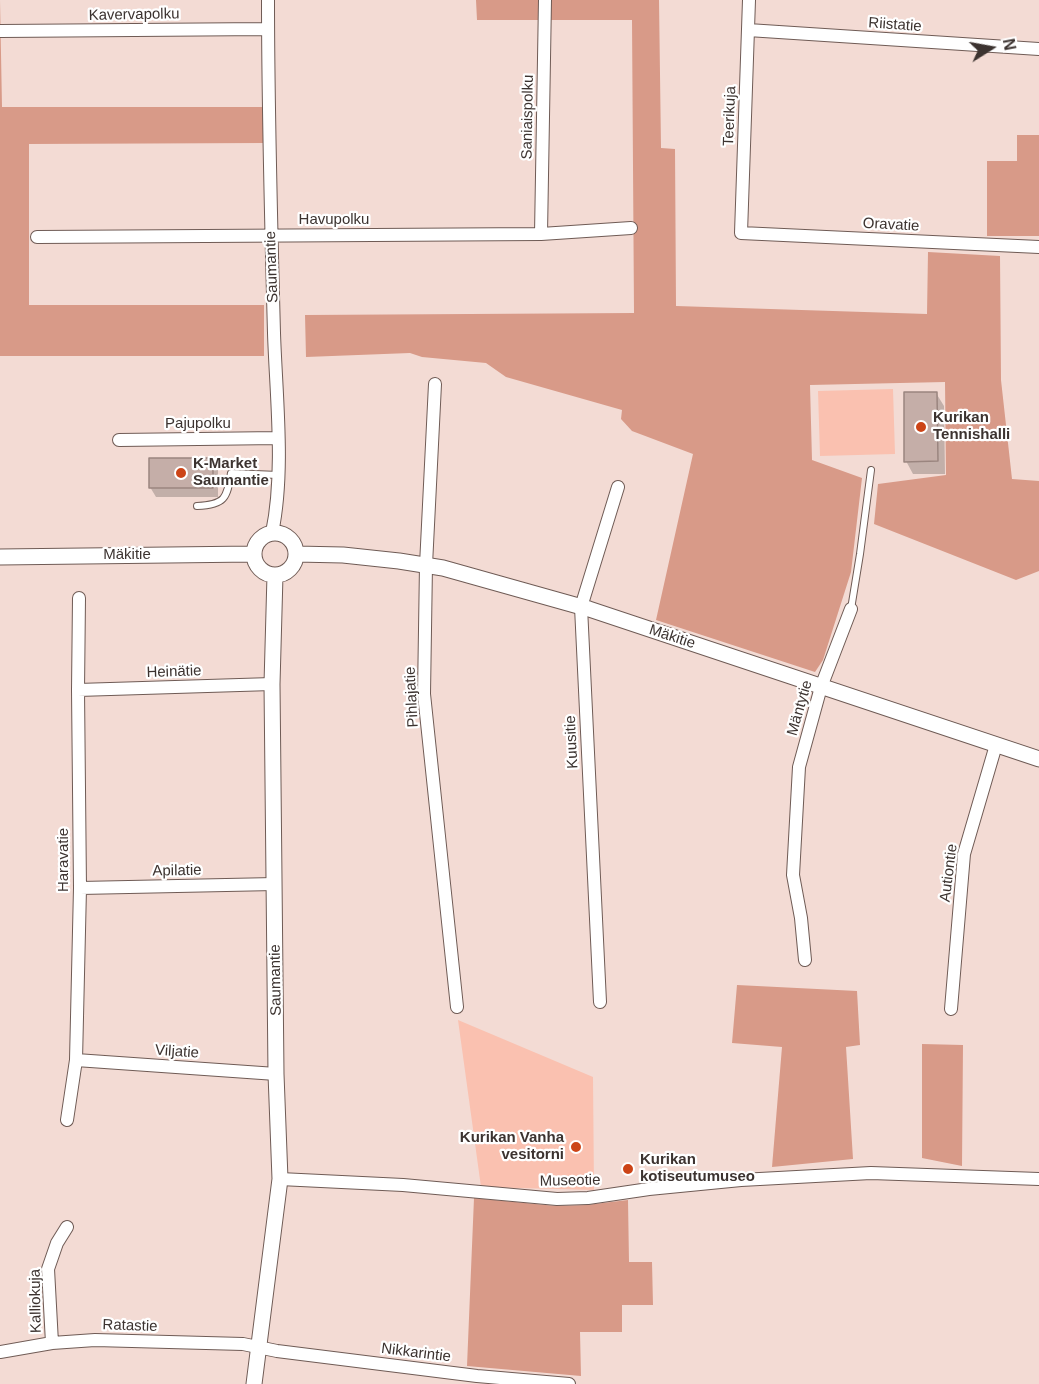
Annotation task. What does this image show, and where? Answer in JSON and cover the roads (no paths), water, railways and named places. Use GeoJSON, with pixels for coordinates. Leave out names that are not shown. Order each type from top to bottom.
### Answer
{"type":"FeatureCollection","features":[{"type":"Feature","properties":{"kind":"street","name":"Saumantie"},"geometry":{"type":"LineString","coordinates":[[268,0],[271,234],[278,438],[278,506],[272,533]]}},
{"type":"Feature","properties":{"kind":"street","name":"Saniaispolku"},"geometry":{"type":"LineString","coordinates":[[541,234],[545,0]]}},
{"type":"Feature","properties":{"kind":"street","name":"Teerikuja"},"geometry":{"type":"LineString","coordinates":[[741,233],[749,0]]}},
{"type":"Feature","properties":{"kind":"street","name":"Kavervapolku"},"geometry":{"type":"LineString","coordinates":[[0,31],[268,29]]}},
{"type":"Feature","properties":{"kind":"street","name":"Riistatie"},"geometry":{"type":"LineString","coordinates":[[748,30],[1039,49]]}},
{"type":"Feature","properties":{"kind":"street","name":"Havupolku"},"geometry":{"type":"LineString","coordinates":[[37,237],[541,234],[631,228]]}},
{"type":"Feature","properties":{"kind":"street","name":"Oravatie"},"geometry":{"type":"LineString","coordinates":[[741,233],[1039,246]]}},
{"type":"Feature","properties":{"kind":"street","name":"Pihlajatie"},"geometry":{"type":"LineString","coordinates":[[435,384],[426,565],[424,694],[457,1007]]}},
{"type":"Feature","properties":{"kind":"street","name":"Pajupolku"},"geometry":{"type":"LineString","coordinates":[[118,440],[278,438]]}},
{"type":"Feature","properties":{"kind":"street","name":"Kuusitie"},"geometry":{"type":"LineString","coordinates":[[600,1002],[581,607],[618,487]]}},
{"type":"Feature","properties":{"kind":"street"},"geometry":{"type":"LineString","coordinates":[[272,533],[280,533],[288,537],[294,545],[296,554],[295,562],[290,569],[275,575],[260,569],[253,554],[259,539],[272,533]]}},
{"type":"Feature","properties":{"kind":"street","name":"Mäkitie"},"geometry":{"type":"LineString","coordinates":[[0,557],[253,554]]}},
{"type":"Feature","properties":{"kind":"street","name":"Mäkitie"},"geometry":{"type":"LineString","coordinates":[[296,554],[343,555],[443,568],[581,607],[1039,759]]}},
{"type":"Feature","properties":{"kind":"street","name":"Saumantie"},"geometry":{"type":"LineString","coordinates":[[254,1384],[280,1179],[276,1074],[272,684],[275,575]]}},
{"type":"Feature","properties":{"kind":"street","name":"Haravatie"},"geometry":{"type":"LineString","coordinates":[[67,1120],[76,1060],[80,888],[79,598]]}},
{"type":"Feature","properties":{"kind":"street","name":"Mäntytie"},"geometry":{"type":"LineString","coordinates":[[806,960],[793,875],[799,767],[821,687],[851,609]]}},
{"type":"Feature","properties":{"kind":"street","name":"Heinätie"},"geometry":{"type":"LineString","coordinates":[[78,690],[272,684]]}},
{"type":"Feature","properties":{"kind":"street","name":"Autiontie"},"geometry":{"type":"LineString","coordinates":[[951,1009],[964,854],[996,745]]}},
{"type":"Feature","properties":{"kind":"street","name":"Apilatie"},"geometry":{"type":"LineString","coordinates":[[80,888],[275,884]]}},
{"type":"Feature","properties":{"kind":"street","name":"Viljatie"},"geometry":{"type":"LineString","coordinates":[[76,1060],[276,1074]]}},
{"type":"Feature","properties":{"kind":"street","name":"Museotie"},"geometry":{"type":"LineString","coordinates":[[280,1179],[403,1185],[557,1198],[588,1198],[741,1180],[871,1173],[1039,1179]]}},
{"type":"Feature","properties":{"kind":"street","name":"Kalliokuja"},"geometry":{"type":"LineString","coordinates":[[52,1343],[48,1269],[57,1243],[67,1227]]}},
{"type":"Feature","properties":{"kind":"street","name":"Ratastie"},"geometry":{"type":"LineString","coordinates":[[0,1352],[52,1343],[95,1340],[243,1344],[260,1347]]}},
{"type":"Feature","properties":{"kind":"street","name":"Nikkarintie"},"geometry":{"type":"LineString","coordinates":[[260,1347],[477,1376],[569,1384]]}},
{"type":"Feature","properties":{"kind":"lane","name":"Mäntytie"},"geometry":{"type":"LineString","coordinates":[[851,609],[871,470]]}},
{"type":"Feature","properties":{"kind":"lane"},"geometry":{"type":"LineString","coordinates":[[197,506],[209,506],[222,499],[228,493],[231,473],[278,475]]}},
{"type":"Feature","properties":{"kind":"place","name":"Kurikan Tennishalli"},"geometry":{"type":"Point","coordinates":[921,427]}},
{"type":"Feature","properties":{"kind":"place","name":"K-Market Saumantie"},"geometry":{"type":"Point","coordinates":[181,473]}},
{"type":"Feature","properties":{"kind":"place","name":"Kurikan Vanha vesitorni"},"geometry":{"type":"Point","coordinates":[576,1147]}},
{"type":"Feature","properties":{"kind":"place","name":"Kurikan kotiseutumuseo"},"geometry":{"type":"Point","coordinates":[628,1169]}}]}
